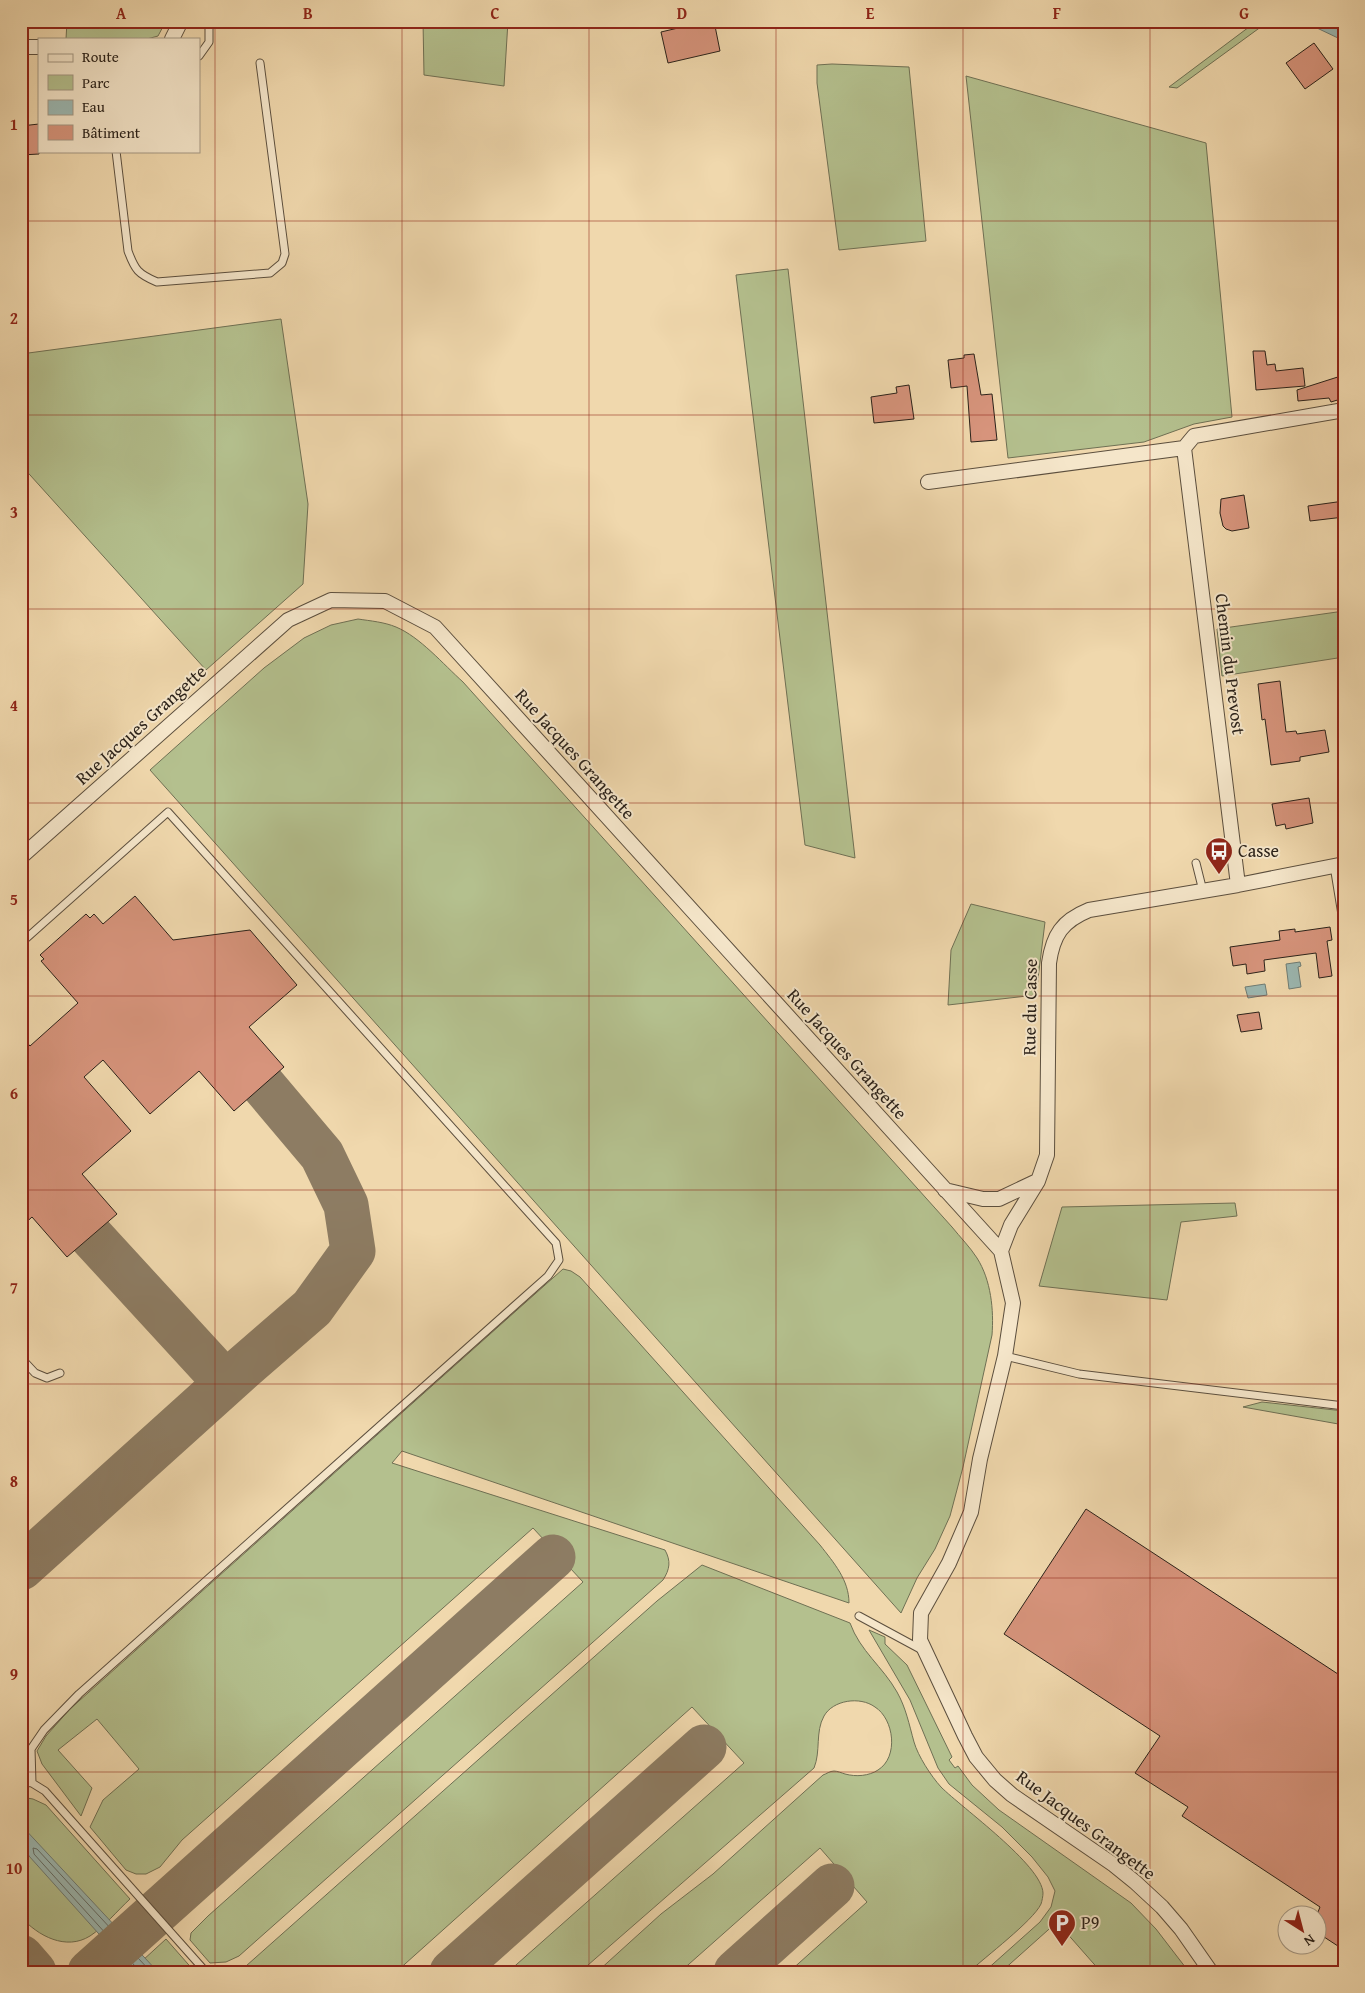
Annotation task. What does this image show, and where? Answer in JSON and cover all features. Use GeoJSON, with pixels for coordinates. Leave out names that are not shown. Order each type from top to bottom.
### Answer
{"type":"FeatureCollection","features":[{"type":"Feature","properties":{"kind":"street"},"geometry":{"type":"LineString","coordinates":[[172,38],[181,21]]}},
{"type":"Feature","properties":{"kind":"street"},"geometry":{"type":"LineString","coordinates":[[21,47],[38,47]]}},
{"type":"Feature","properties":{"kind":"street"},"geometry":{"type":"LineString","coordinates":[[928,482],[1184,448],[1194,436],[1344,410]]}},
{"type":"Feature","properties":{"kind":"street","name":"Chemin du Prevost"},"geometry":{"type":"LineString","coordinates":[[1184,448],[1238,885]]}},
{"type":"Feature","properties":{"kind":"street","name":"Rue Jacques Grangette"},"geometry":{"type":"LineString","coordinates":[[21,857],[288,620],[331,600],[385,601],[434,627],[1001,1251],[1013,1303],[1005,1356],[980,1459],[971,1512],[949,1564],[921,1613],[920,1640],[976,1757],[995,1780],[1012,1795],[1136,1882],[1181,1929],[1211,1972]]}},
{"type":"Feature","properties":{"kind":"street","name":"Rue du Casse"},"geometry":{"type":"LineString","coordinates":[[1001,1251],[1011,1225],[1038,1181],[1047,1155],[1049,964],[1051,948],[1063,926],[1075,916],[1089,910],[1238,885],[1339,865]]}},
{"type":"Feature","properties":{"kind":"street"},"geometry":{"type":"LineString","coordinates":[[946,1190],[983,1199],[999,1199],[1038,1181]]}},
{"type":"Feature","properties":{"kind":"lane"},"geometry":{"type":"LineString","coordinates":[[200,55],[209,42],[210,21]]}},
{"type":"Feature","properties":{"kind":"lane"},"geometry":{"type":"LineString","coordinates":[[116,152],[128,251],[132,263],[140,274],[157,282],[270,273],[282,263],[285,254],[260,63]]}},
{"type":"Feature","properties":{"kind":"lane"},"geometry":{"type":"LineString","coordinates":[[21,943],[168,812],[556,1243],[559,1260],[548,1276],[79,1694],[44,1730],[31,1749],[32,1784]]}},
{"type":"Feature","properties":{"kind":"lane"},"geometry":{"type":"LineString","coordinates":[[1196,862],[1203,891]]}},
{"type":"Feature","properties":{"kind":"lane"},"geometry":{"type":"LineString","coordinates":[[1339,865],[1344,928]]}},
{"type":"Feature","properties":{"kind":"lane"},"geometry":{"type":"LineString","coordinates":[[1005,1356],[1079,1374],[1344,1406]]}},
{"type":"Feature","properties":{"kind":"lane"},"geometry":{"type":"LineString","coordinates":[[21,1358],[36,1374],[47,1378],[60,1373]]}},
{"type":"Feature","properties":{"kind":"lane"},"geometry":{"type":"LineString","coordinates":[[859,1616],[925,1651]]}},
{"type":"Feature","properties":{"kind":"lane"},"geometry":{"type":"LineString","coordinates":[[21,1771],[32,1784]]}},
{"type":"Feature","properties":{"kind":"lane"},"geometry":{"type":"LineString","coordinates":[[21,1782],[32,1784],[45,1791],[206,1972]]}},
{"type":"Feature","properties":{"kind":"green space"},"geometry":{"type":"Polygon","coordinates":[[[67,21],[166,21],[158,36],[151,38],[66,38],[67,21]]]}},
{"type":"Feature","properties":{"kind":"green space"},"geometry":{"type":"Polygon","coordinates":[[[423,21],[508,21],[504,86],[424,75],[423,21]]]}},
{"type":"Feature","properties":{"kind":"green space"},"geometry":{"type":"Polygon","coordinates":[[[1257,21],[1269,21],[1177,88],[1169,87],[1257,21]]]}},
{"type":"Feature","properties":{"kind":"green space"},"geometry":{"type":"Polygon","coordinates":[[[817,65],[909,67],[926,241],[839,250],[817,83],[817,65]]]}},
{"type":"Feature","properties":{"kind":"green space"},"geometry":{"type":"Polygon","coordinates":[[[966,76],[1206,143],[1232,417],[1194,424],[1144,442],[1008,458],[966,76]]]}},
{"type":"Feature","properties":{"kind":"green space"},"geometry":{"type":"Polygon","coordinates":[[[788,269],[855,858],[805,845],[736,275],[788,269]]]}},
{"type":"Feature","properties":{"kind":"green space"},"geometry":{"type":"Polygon","coordinates":[[[281,319],[308,504],[303,584],[206,670],[21,465],[21,354],[281,319]]]}},
{"type":"Feature","properties":{"kind":"green space"},"geometry":{"type":"Polygon","coordinates":[[[1344,611],[1344,657],[1222,676],[1217,629],[1344,611]]]}},
{"type":"Feature","properties":{"kind":"green space"},"geometry":{"type":"Polygon","coordinates":[[[358,619],[387,624],[405,631],[463,682],[952,1227],[982,1267],[991,1295],[992,1335],[963,1467],[950,1516],[901,1613],[150,770],[264,668],[304,638],[331,625],[358,619]]]}},
{"type":"Feature","properties":{"kind":"green space"},"geometry":{"type":"Polygon","coordinates":[[[971,904],[1045,922],[1036,995],[948,1005],[951,950],[971,904]]]}},
{"type":"Feature","properties":{"kind":"green space"},"geometry":{"type":"Polygon","coordinates":[[[1235,1203],[1237,1216],[1181,1222],[1167,1300],[1039,1286],[1062,1207],[1235,1203]]]}},
{"type":"Feature","properties":{"kind":"green space"},"geometry":{"type":"Polygon","coordinates":[[[563,1269],[571,1271],[580,1277],[820,1545],[844,1579],[849,1603],[402,1451],[392,1463],[665,1550],[669,1561],[667,1572],[663,1580],[239,1956],[226,1962],[210,1963],[190,1940],[191,1933],[583,1582],[533,1528],[182,1840],[160,1867],[146,1874],[136,1874],[126,1870],[90,1827],[103,1800],[139,1769],[97,1719],[58,1750],[92,1788],[81,1816],[42,1764],[37,1751],[46,1736],[70,1709],[563,1269]]]}},
{"type":"Feature","properties":{"kind":"green space"},"geometry":{"type":"Polygon","coordinates":[[[1262,1402],[1344,1411],[1344,1425],[1243,1407],[1262,1402]]]}},
{"type":"Feature","properties":{"kind":"green space"},"geometry":{"type":"Polygon","coordinates":[[[702,1565],[850,1623],[866,1651],[897,1692],[905,1710],[916,1748],[933,1777],[951,1796],[1000,1837],[1030,1868],[1039,1881],[1043,1893],[1041,1904],[1029,1920],[1008,1939],[969,1972],[789,1972],[867,1902],[820,1848],[680,1972],[597,1972],[661,1914],[713,1874],[823,1775],[834,1771],[845,1774],[867,1775],[885,1764],[889,1756],[892,1738],[886,1720],[875,1707],[869,1704],[847,1701],[834,1706],[828,1711],[821,1722],[814,1768],[580,1972],[508,1972],[744,1763],[692,1707],[396,1972],[244,1972],[246,1966],[657,1601],[702,1565]]]}},
{"type":"Feature","properties":{"kind":"green space"},"geometry":{"type":"Polygon","coordinates":[[[869,1630],[885,1637],[885,1644],[907,1665],[952,1757],[949,1760],[955,1768],[958,1766],[972,1785],[999,1810],[1131,1903],[1156,1929],[1189,1972],[1101,1972],[1057,1922],[1001,1972],[984,1972],[1040,1922],[1051,1907],[1055,1891],[1048,1877],[1032,1857],[1002,1827],[949,1784],[938,1768],[910,1700],[869,1630]]]}},
{"type":"Feature","properties":{"kind":"green space"},"geometry":{"type":"Polygon","coordinates":[[[21,1797],[33,1799],[46,1805],[130,1899],[90,1936],[81,1940],[62,1942],[44,1935],[21,1917],[21,1797]]]}},
{"type":"Feature","properties":{"kind":"green space"},"geometry":{"type":"Polygon","coordinates":[[[166,1939],[195,1972],[130,1972],[166,1939]]]}},
{"type":"Feature","properties":{"kind":"water"},"geometry":{"type":"Polygon","coordinates":[[[1320,21],[1328,21],[1337,25],[1339,21],[1344,24],[1338,38],[1317,28],[1320,21]]]}},
{"type":"Feature","properties":{"kind":"water"},"geometry":{"type":"Polygon","coordinates":[[[1300,962],[1301,966],[1298,967],[1301,987],[1289,989],[1286,964],[1300,962]]]}},
{"type":"Feature","properties":{"kind":"water"},"geometry":{"type":"Polygon","coordinates":[[[1265,984],[1267,995],[1248,998],[1245,987],[1265,984]]]}},
{"type":"Feature","properties":{"kind":"water"},"geometry":{"type":"Polygon","coordinates":[[[21,1825],[158,1972],[133,1972],[29,1856],[21,1834],[21,1825]]]}},
{"type":"Feature","properties":{"kind":"building"},"geometry":{"type":"Polygon","coordinates":[[[714,21],[720,51],[668,63],[661,32],[714,21]]]}},
{"type":"Feature","properties":{"kind":"building"},"geometry":{"type":"Polygon","coordinates":[[[1314,43],[1333,69],[1305,89],[1286,63],[1314,43]]]}},
{"type":"Feature","properties":{"kind":"building"},"geometry":{"type":"Polygon","coordinates":[[[38,124],[39,154],[21,155],[21,126],[38,124]]]}},
{"type":"Feature","properties":{"kind":"building"},"geometry":{"type":"Polygon","coordinates":[[[1253,351],[1265,351],[1267,365],[1275,364],[1276,371],[1303,368],[1305,386],[1256,390],[1253,351]]]}},
{"type":"Feature","properties":{"kind":"building"},"geometry":{"type":"Polygon","coordinates":[[[974,354],[981,395],[992,394],[997,440],[971,442],[967,386],[951,388],[948,360],[964,358],[964,355],[974,354]]]}},
{"type":"Feature","properties":{"kind":"building"},"geometry":{"type":"Polygon","coordinates":[[[1344,375],[1344,398],[1331,402],[1329,398],[1298,401],[1297,390],[1344,375]]]}},
{"type":"Feature","properties":{"kind":"building"},"geometry":{"type":"Polygon","coordinates":[[[909,385],[914,419],[874,423],[871,397],[897,393],[896,387],[909,385]]]}},
{"type":"Feature","properties":{"kind":"building"},"geometry":{"type":"Polygon","coordinates":[[[1244,495],[1249,528],[1232,531],[1226,529],[1223,526],[1220,513],[1221,499],[1244,495]]]}},
{"type":"Feature","properties":{"kind":"building"},"geometry":{"type":"Polygon","coordinates":[[[1344,501],[1344,517],[1310,521],[1308,506],[1344,501]]]}},
{"type":"Feature","properties":{"kind":"building"},"geometry":{"type":"Polygon","coordinates":[[[1280,681],[1286,732],[1296,731],[1297,734],[1325,730],[1329,752],[1300,757],[1300,761],[1271,765],[1265,719],[1262,720],[1258,684],[1280,681]]]}},
{"type":"Feature","properties":{"kind":"building"},"geometry":{"type":"Polygon","coordinates":[[[1309,798],[1313,823],[1286,829],[1285,824],[1276,826],[1272,804],[1309,798]]]}},
{"type":"Feature","properties":{"kind":"building"},"geometry":{"type":"Polygon","coordinates":[[[135,896],[173,940],[250,930],[297,985],[249,1027],[284,1067],[234,1111],[199,1071],[150,1114],[103,1060],[84,1077],[131,1131],[82,1174],[117,1214],[67,1257],[32,1217],[21,1227],[21,1036],[30,1046],[78,1003],[41,961],[44,959],[40,955],[86,914],[90,918],[94,914],[103,924],[135,896]]]}},
{"type":"Feature","properties":{"kind":"building"},"geometry":{"type":"Polygon","coordinates":[[[1330,927],[1332,940],[1327,941],[1332,976],[1319,978],[1316,953],[1264,960],[1265,971],[1247,974],[1246,964],[1233,966],[1230,947],[1280,940],[1279,931],[1295,929],[1295,932],[1330,927]]]}},
{"type":"Feature","properties":{"kind":"building"},"geometry":{"type":"Polygon","coordinates":[[[1259,1012],[1262,1029],[1241,1032],[1237,1015],[1259,1012]]]}},
{"type":"Feature","properties":{"kind":"building"},"geometry":{"type":"Polygon","coordinates":[[[1086,1509],[1344,1678],[1344,1950],[1328,1940],[1328,1906],[1318,1906],[1182,1816],[1188,1807],[1135,1773],[1160,1736],[1004,1634],[1086,1509]]]}},
{"type":"Feature","properties":{"kind":"taxiway"},"geometry":{"type":"LineString","coordinates":[[21,1568],[312,1308],[353,1251],[346,1205],[322,1155],[263,1085]]}},
{"type":"Feature","properties":{"kind":"taxiway"},"geometry":{"type":"LineString","coordinates":[[91,1236],[226,1383]]}},
{"type":"Feature","properties":{"kind":"taxiway"},"geometry":{"type":"LineString","coordinates":[[90,1972],[553,1557]]}},
{"type":"Feature","properties":{"kind":"taxiway"},"geometry":{"type":"LineString","coordinates":[[452,1972],[704,1747]]}},
{"type":"Feature","properties":{"kind":"taxiway"},"geometry":{"type":"LineString","coordinates":[[736,1972],[832,1886]]}},
{"type":"Feature","properties":{"kind":"taxiway"},"geometry":{"type":"LineString","coordinates":[[21,1957],[34,1972]]}},
{"type":"Feature","properties":{"kind":"place","name":"Casse"},"geometry":{"type":"Point","coordinates":[1219,875]}},
{"type":"Feature","properties":{"kind":"place","name":"P9"},"geometry":{"type":"Point","coordinates":[1062,1947]}}]}
